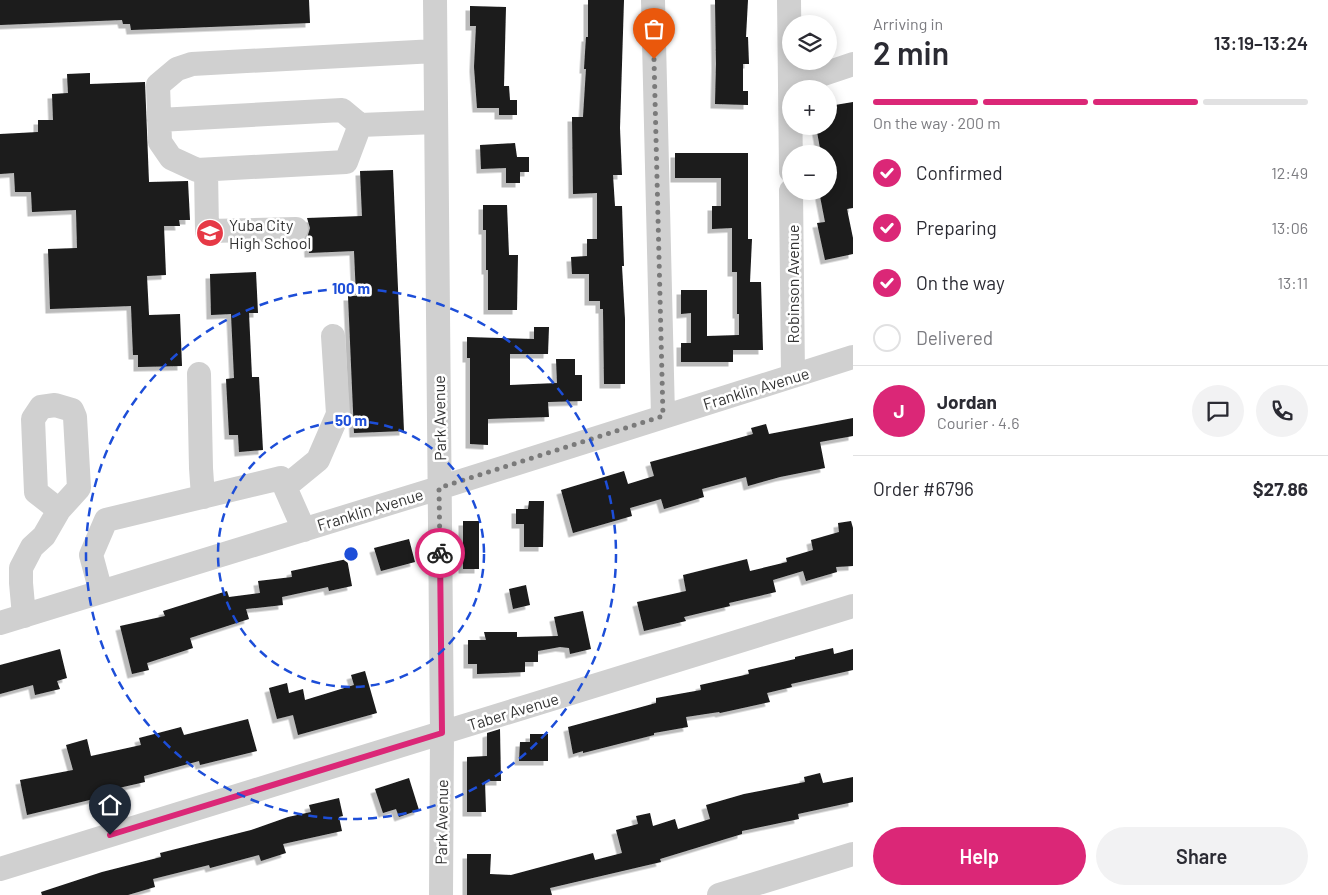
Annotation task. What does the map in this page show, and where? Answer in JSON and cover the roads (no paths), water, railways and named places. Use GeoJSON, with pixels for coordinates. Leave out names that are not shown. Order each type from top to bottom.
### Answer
{"type":"FeatureCollection","features":[{"type":"Feature","properties":{"kind":"street","name":"Park Avenue"},"geometry":{"type":"LineString","coordinates":[[435,0],[442,733],[440,895]]}},
{"type":"Feature","properties":{"kind":"street"},"geometry":{"type":"LineString","coordinates":[[653,0],[663,416]]}},
{"type":"Feature","properties":{"kind":"street"},"geometry":{"type":"LineString","coordinates":[[790,0],[791,80]]}},
{"type":"Feature","properties":{"kind":"street"},"geometry":{"type":"LineString","coordinates":[[360,125],[346,162],[197,170],[172,158],[160,142],[158,85],[177,70],[192,64],[435,51]]}},
{"type":"Feature","properties":{"kind":"street"},"geometry":{"type":"LineString","coordinates":[[806,80],[853,64]]}},
{"type":"Feature","properties":{"kind":"street"},"geometry":{"type":"LineString","coordinates":[[159,120],[342,110],[360,125],[436,122]]}},
{"type":"Feature","properties":{"kind":"street"},"geometry":{"type":"LineString","coordinates":[[206,170],[206,231],[296,229]]}},
{"type":"Feature","properties":{"kind":"street","name":"Robinson Avenue"},"geometry":{"type":"LineString","coordinates":[[791,200],[793,376]]}},
{"type":"Feature","properties":{"kind":"street"},"geometry":{"type":"LineString","coordinates":[[285,487],[318,460],[338,414],[333,336]]}},
{"type":"Feature","properties":{"kind":"street","name":"Franklin Avenue"},"geometry":{"type":"LineString","coordinates":[[0,623],[439,488],[853,357]]}},
{"type":"Feature","properties":{"kind":"street"},"geometry":{"type":"LineString","coordinates":[[199,374],[203,497]]}},
{"type":"Feature","properties":{"kind":"street"},"geometry":{"type":"LineString","coordinates":[[101,592],[91,555],[106,520],[281,478],[304,530]]}},
{"type":"Feature","properties":{"kind":"street"},"geometry":{"type":"LineString","coordinates":[[24,616],[21,583],[22,568],[32,547],[44,536],[59,510]]}},
{"type":"Feature","properties":{"kind":"street","name":"Taber Avenue"},"geometry":{"type":"LineString","coordinates":[[0,869],[853,606]]}},
{"type":"Feature","properties":{"kind":"street"},"geometry":{"type":"LineString","coordinates":[[719,895],[853,854]]}},
{"type":"Feature","properties":{"kind":"place","name":"Yuba City High School"},"geometry":{"type":"Point","coordinates":[210,233]}}]}
